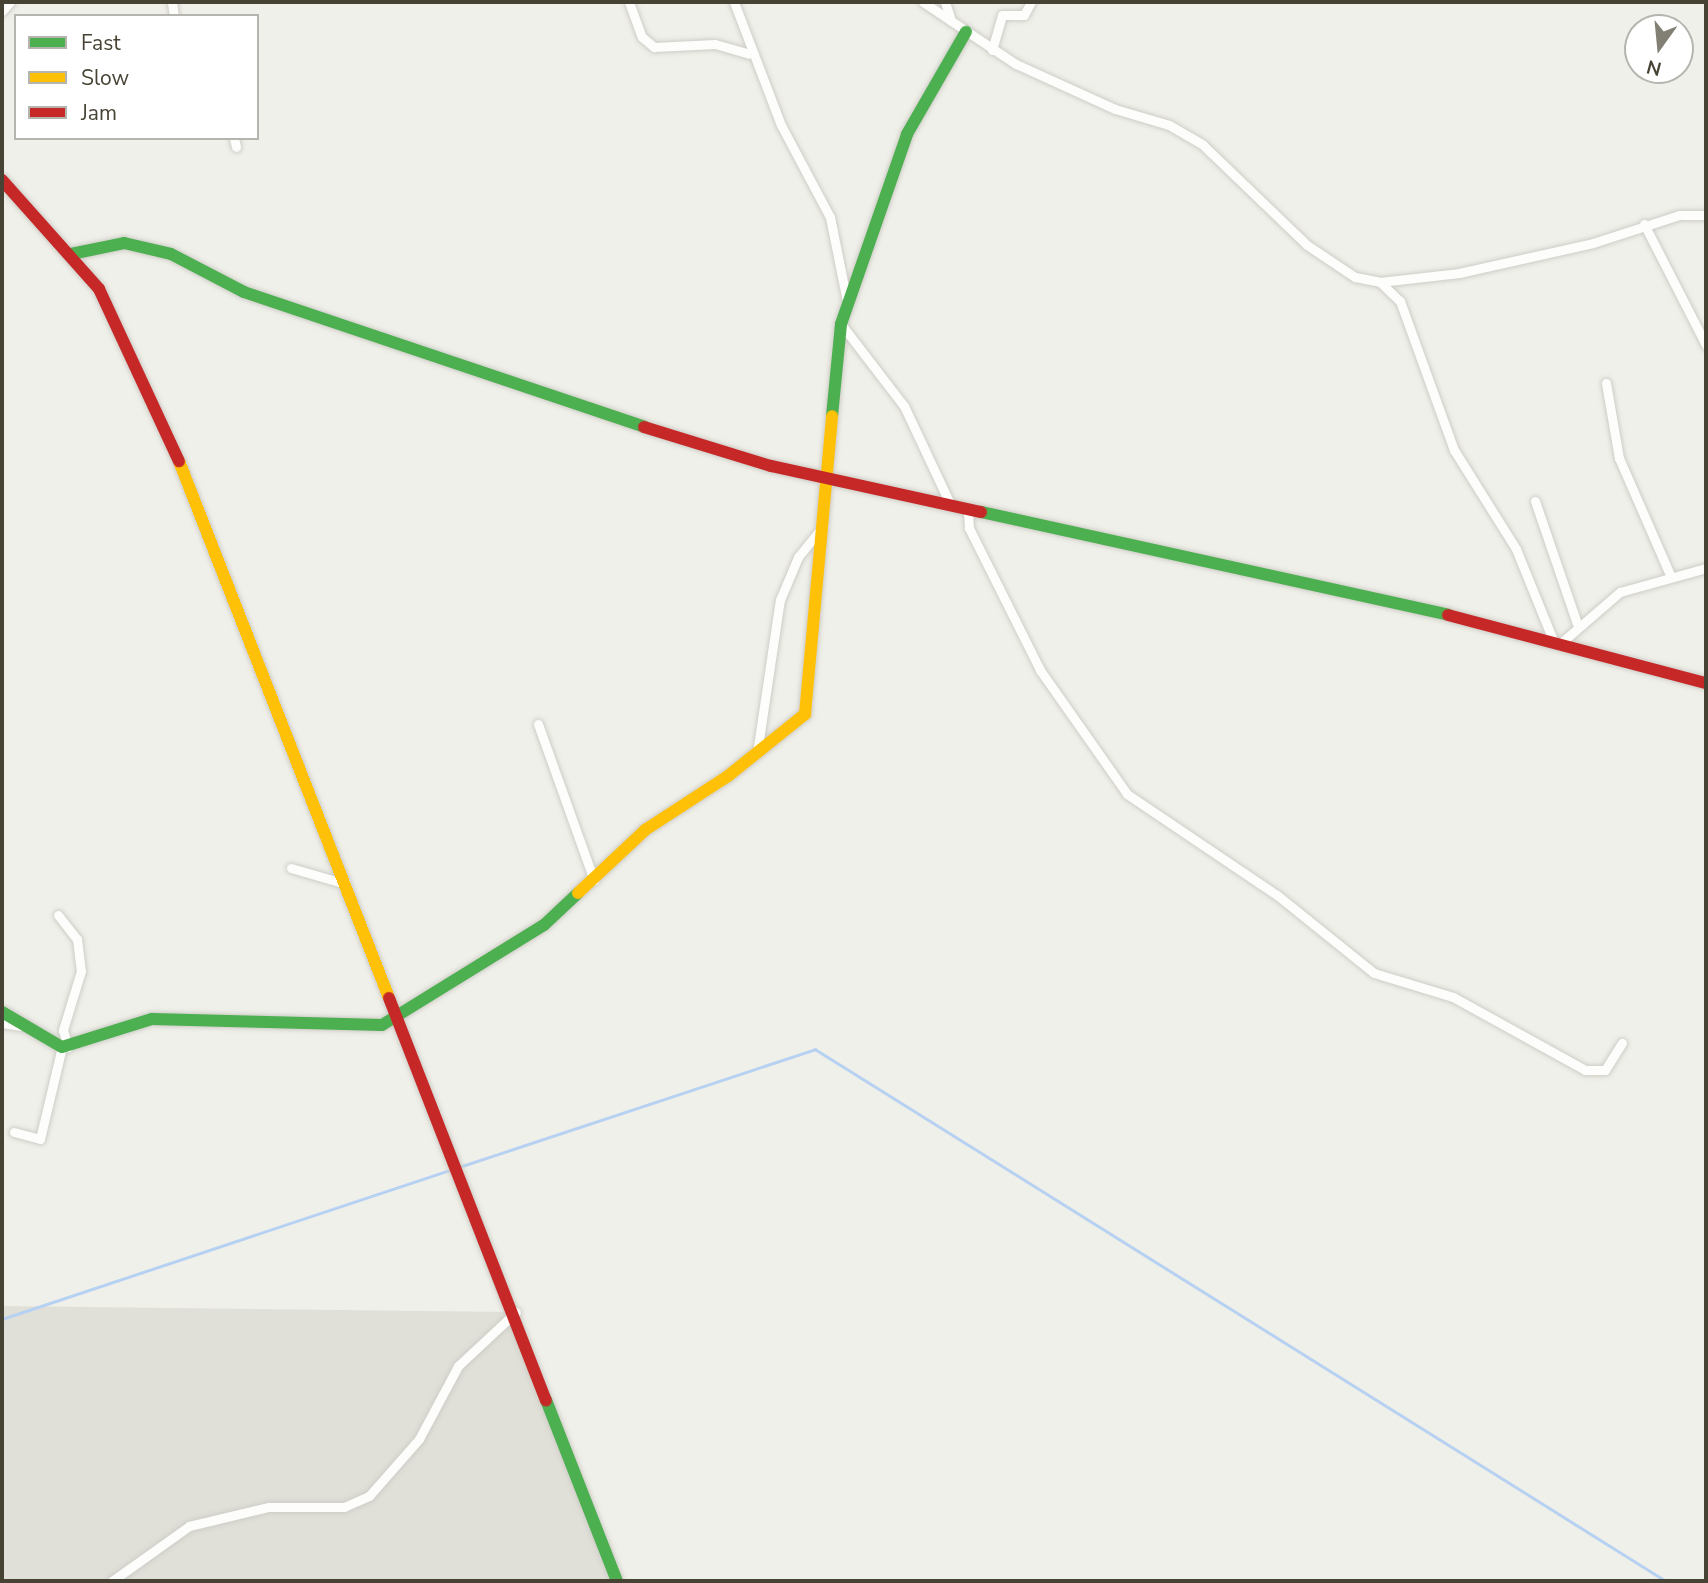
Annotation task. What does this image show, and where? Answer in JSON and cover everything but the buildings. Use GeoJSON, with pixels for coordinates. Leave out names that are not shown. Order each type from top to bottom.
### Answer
{"type":"FeatureCollection","features":[{"type":"Feature","properties":{"kind":"street"},"geometry":{"type":"LineString","coordinates":[[2,11],[10,2]]}},
{"type":"Feature","properties":{"kind":"street"},"geometry":{"type":"LineString","coordinates":[[629,2],[642,37],[654,47],[715,44],[749,54]]}},
{"type":"Feature","properties":{"kind":"street"},"geometry":{"type":"LineString","coordinates":[[734,2],[749,54],[830,216],[847,301]]}},
{"type":"Feature","properties":{"kind":"street"},"geometry":{"type":"LineString","coordinates":[[923,2],[992,50],[1189,136],[1307,245],[1346,274],[1380,282],[1518,262],[1644,224],[1706,215]]}},
{"type":"Feature","properties":{"kind":"street"},"geometry":{"type":"LineString","coordinates":[[945,2],[951,22]]}},
{"type":"Feature","properties":{"kind":"street"},"geometry":{"type":"LineString","coordinates":[[992,50],[1002,15],[1024,15],[1031,2]]}},
{"type":"Feature","properties":{"kind":"street"},"geometry":{"type":"LineString","coordinates":[[2,1012],[20,1026],[65,1047],[152,1019],[382,1025],[398,1018],[509,950],[595,883],[645,830],[757,753],[805,714],[826,519],[841,324],[907,134],[966,32]]}},
{"type":"Feature","properties":{"kind":"street"},"geometry":{"type":"LineString","coordinates":[[2,180],[71,254],[120,323],[157,405],[516,1312],[617,1581]]}},
{"type":"Feature","properties":{"kind":"street"},"geometry":{"type":"LineString","coordinates":[[1644,224],[1706,345]]}},
{"type":"Feature","properties":{"kind":"street"},"geometry":{"type":"LineString","coordinates":[[71,254],[124,243],[171,254],[244,292],[512,388],[734,455],[952,508],[1557,641],[1706,683]]}},
{"type":"Feature","properties":{"kind":"street"},"geometry":{"type":"LineString","coordinates":[[1380,282],[1400,301],[1454,450],[1516,548],[1557,641]]}},
{"type":"Feature","properties":{"kind":"street"},"geometry":{"type":"LineString","coordinates":[[841,324],[904,405],[952,508]]}},
{"type":"Feature","properties":{"kind":"street"},"geometry":{"type":"LineString","coordinates":[[1606,383],[1619,458],[1671,577]]}},
{"type":"Feature","properties":{"kind":"street"},"geometry":{"type":"LineString","coordinates":[[1535,501],[1577,624]]}},
{"type":"Feature","properties":{"kind":"street"},"geometry":{"type":"LineString","coordinates":[[968,511],[969,528],[1040,670],[1127,794],[1277,895],[1374,972],[1453,997],[1585,1070],[1605,1070],[1622,1043]]}},
{"type":"Feature","properties":{"kind":"street"},"geometry":{"type":"LineString","coordinates":[[757,753],[780,600],[798,557],[826,519]]}},
{"type":"Feature","properties":{"kind":"street"},"geometry":{"type":"LineString","coordinates":[[1557,641],[1620,592],[1706,568]]}},
{"type":"Feature","properties":{"kind":"street"},"geometry":{"type":"LineString","coordinates":[[538,724],[595,883]]}},
{"type":"Feature","properties":{"kind":"street"},"geometry":{"type":"LineString","coordinates":[[291,868],[348,885]]}},
{"type":"Feature","properties":{"kind":"street"},"geometry":{"type":"LineString","coordinates":[[14,1132],[40,1139],[65,1047],[63,1030],[81,971],[77,939],[58,915]]}},
{"type":"Feature","properties":{"kind":"street"},"geometry":{"type":"LineString","coordinates":[[2,1023],[20,1026]]}},
{"type":"Feature","properties":{"kind":"street"},"geometry":{"type":"LineString","coordinates":[[112,1581],[189,1526],[269,1507],[344,1507],[369,1496],[419,1438],[458,1366],[516,1312]]}},
{"type":"Feature","properties":{"kind":"shaded area"},"geometry":{"type":"Polygon","coordinates":[[[2,1306],[516,1312],[620,1581],[2,1581],[2,1306]]]}},
{"type":"Feature","properties":{"kind":"waterway"},"geometry":{"type":"LineString","coordinates":[[459,1167],[815,1049],[1666,1581]]}},
{"type":"Feature","properties":{"kind":"waterway"},"geometry":{"type":"LineString","coordinates":[[2,1319],[453,1169]]}},
{"type":"Feature","properties":{"kind":"traffic: fast"},"geometry":{"type":"LineString","coordinates":[[832,416],[841,324],[907,134],[966,32]]}},
{"type":"Feature","properties":{"kind":"traffic: fast"},"geometry":{"type":"LineString","coordinates":[[71,254],[124,243],[171,254],[244,292],[644,427]]}},
{"type":"Feature","properties":{"kind":"traffic: fast"},"geometry":{"type":"LineString","coordinates":[[981,512],[1448,615]]}},
{"type":"Feature","properties":{"kind":"traffic: fast"},"geometry":{"type":"LineString","coordinates":[[2,1012],[62,1047],[152,1019],[382,1025],[544,925],[578,893]]}},
{"type":"Feature","properties":{"kind":"traffic: fast"},"geometry":{"type":"LineString","coordinates":[[546,1400],[617,1581]]}},
{"type":"Feature","properties":{"kind":"traffic: slow"},"geometry":{"type":"LineString","coordinates":[[578,893],[645,830],[728,776],[805,714],[832,416]]}},
{"type":"Feature","properties":{"kind":"traffic: slow"},"geometry":{"type":"LineString","coordinates":[[179,461],[389,998]]}},
{"type":"Feature","properties":{"kind":"traffic: jam"},"geometry":{"type":"LineString","coordinates":[[2,180],[99,289],[179,461]]}},
{"type":"Feature","properties":{"kind":"traffic: jam"},"geometry":{"type":"LineString","coordinates":[[644,427],[771,466],[981,512]]}},
{"type":"Feature","properties":{"kind":"traffic: jam"},"geometry":{"type":"LineString","coordinates":[[1448,615],[1706,683]]}},
{"type":"Feature","properties":{"kind":"traffic: jam"},"geometry":{"type":"LineString","coordinates":[[389,998],[546,1400]]}}]}
